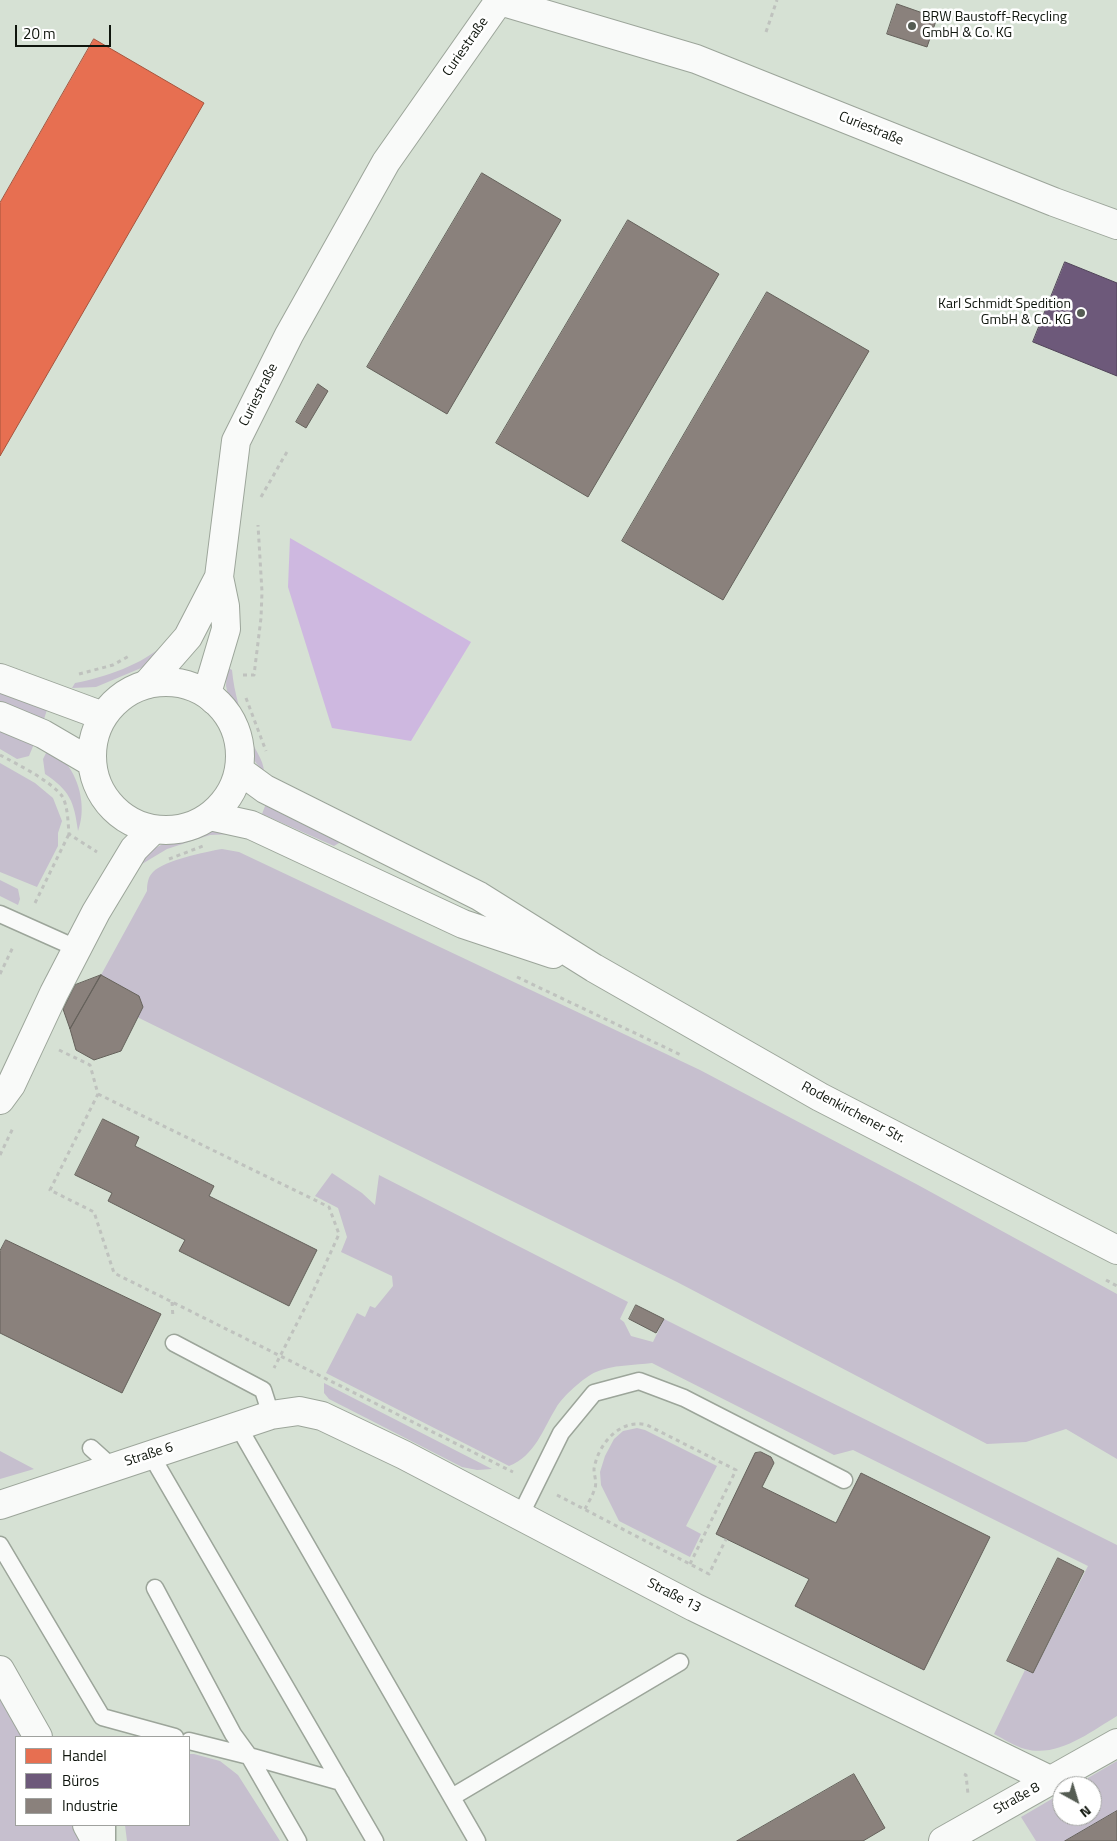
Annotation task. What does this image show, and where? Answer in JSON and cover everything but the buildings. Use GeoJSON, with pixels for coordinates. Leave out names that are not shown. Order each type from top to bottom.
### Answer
{"type":"FeatureCollection","features":[{"type":"Feature","properties":{"kind":"street","name":"Curiestraße"},"geometry":{"type":"LineString","coordinates":[[214,700],[207,694],[226,629],[225,606],[219,578],[236,441],[289,334],[386,162],[498,1],[696,59],[1054,202],[1117,225]]}},
{"type":"Feature","properties":{"kind":"street","name":"Curiestraße"},"geometry":{"type":"LineString","coordinates":[[146,684],[188,637],[219,578]]}},
{"type":"Feature","properties":{"kind":"street"},"geometry":{"type":"LineString","coordinates":[[0,678],[103,716]]}},
{"type":"Feature","properties":{"kind":"street"},"geometry":{"type":"LineString","coordinates":[[174,682],[200,690],[214,700],[224,710],[238,739],[239,770],[230,794],[210,816],[186,828],[153,830],[124,818],[100,793],[91,762],[93,740],[103,716],[118,699],[146,684],[174,682]]}},
{"type":"Feature","properties":{"kind":"street"},"geometry":{"type":"LineString","coordinates":[[0,716],[46,736],[91,762]]}},
{"type":"Feature","properties":{"kind":"street"},"geometry":{"type":"LineString","coordinates":[[239,770],[265,789],[480,896],[594,968]]}},
{"type":"Feature","properties":{"kind":"street"},"geometry":{"type":"LineString","coordinates":[[210,816],[251,825],[463,924],[594,968]]}},
{"type":"Feature","properties":{"kind":"street"},"geometry":{"type":"LineString","coordinates":[[0,1100],[11,1085],[76,948],[122,866],[153,830]]}},
{"type":"Feature","properties":{"kind":"street","name":"Rodenkirchener Str."},"geometry":{"type":"LineString","coordinates":[[594,968],[820,1097],[1117,1250]]}},
{"type":"Feature","properties":{"kind":"street","name":"Straße 6"},"geometry":{"type":"LineString","coordinates":[[0,1505],[271,1415],[299,1411]]}},
{"type":"Feature","properties":{"kind":"street","name":"Straße 13"},"geometry":{"type":"LineString","coordinates":[[299,1411],[322,1416],[404,1456],[694,1607],[1050,1780]]}},
{"type":"Feature","properties":{"kind":"street"},"geometry":{"type":"LineString","coordinates":[[0,1670],[37,1736]]}},
{"type":"Feature","properties":{"kind":"street","name":"Straße 8"},"geometry":{"type":"LineString","coordinates":[[943,1841],[1117,1743]]}},
{"type":"Feature","properties":{"kind":"street"},"geometry":{"type":"LineString","coordinates":[[88,1826],[96,1841]]}},
{"type":"Feature","properties":{"kind":"lane"},"geometry":{"type":"LineString","coordinates":[[0,914],[76,948]]}},
{"type":"Feature","properties":{"kind":"lane"},"geometry":{"type":"LineString","coordinates":[[174,1343],[263,1390],[271,1415]]}},
{"type":"Feature","properties":{"kind":"lane"},"geometry":{"type":"LineString","coordinates":[[520,1516],[561,1434],[594,1393],[639,1381],[684,1398],[844,1480]]}},
{"type":"Feature","properties":{"kind":"lane"},"geometry":{"type":"LineString","coordinates":[[238,1426],[477,1841]]}},
{"type":"Feature","properties":{"kind":"lane"},"geometry":{"type":"LineString","coordinates":[[91,1448],[112,1468]]}},
{"type":"Feature","properties":{"kind":"lane"},"geometry":{"type":"LineString","coordinates":[[151,1455],[375,1841]]}},
{"type":"Feature","properties":{"kind":"lane"},"geometry":{"type":"LineString","coordinates":[[0,1545],[102,1717],[172,1736]]}},
{"type":"Feature","properties":{"kind":"lane"},"geometry":{"type":"LineString","coordinates":[[155,1588],[233,1734],[250,1756],[298,1841]]}},
{"type":"Feature","properties":{"kind":"lane"},"geometry":{"type":"LineString","coordinates":[[452,1797],[680,1662]]}},
{"type":"Feature","properties":{"kind":"lane"},"geometry":{"type":"LineString","coordinates":[[190,1741],[340,1782]]}},
{"type":"Feature","properties":{"kind":"lane"},"geometry":{"type":"LineString","coordinates":[[107,1841],[108,1826]]}},
{"type":"Feature","properties":{"kind":"path"},"geometry":{"type":"LineString","coordinates":[[766,32],[777,0]]}},
{"type":"Feature","properties":{"kind":"path"},"geometry":{"type":"LineString","coordinates":[[260,502],[262,495],[288,450]]}},
{"type":"Feature","properties":{"kind":"path"},"geometry":{"type":"LineString","coordinates":[[240,675],[254,675],[261,618],[262,592],[258,516]]}},
{"type":"Feature","properties":{"kind":"path"},"geometry":{"type":"LineString","coordinates":[[218,655],[237,663],[241,682]]}},
{"type":"Feature","properties":{"kind":"path"},"geometry":{"type":"LineString","coordinates":[[60,700],[68,677],[114,665],[131,656]]}},
{"type":"Feature","properties":{"kind":"path"},"geometry":{"type":"LineString","coordinates":[[245,697],[272,766],[265,789]]}},
{"type":"Feature","properties":{"kind":"path"},"geometry":{"type":"LineString","coordinates":[[31,772],[46,736]]}},
{"type":"Feature","properties":{"kind":"path"},"geometry":{"type":"LineString","coordinates":[[0,755],[40,777],[62,796],[67,815],[69,834],[24,925]]}},
{"type":"Feature","properties":{"kind":"path"},"geometry":{"type":"LineString","coordinates":[[69,834],[122,866]]}},
{"type":"Feature","properties":{"kind":"path"},"geometry":{"type":"LineString","coordinates":[[167,860],[208,844]]}},
{"type":"Feature","properties":{"kind":"path"},"geometry":{"type":"LineString","coordinates":[[0,974],[6,962]]}},
{"type":"Feature","properties":{"kind":"path"},"geometry":{"type":"LineString","coordinates":[[516,976],[684,1057]]}},
{"type":"Feature","properties":{"kind":"path"},"geometry":{"type":"LineString","coordinates":[[52,1046],[90,1065],[98,1094],[50,1190],[94,1212],[114,1273],[536,1484],[709,1574],[726,1538]]}},
{"type":"Feature","properties":{"kind":"path"},"geometry":{"type":"LineString","coordinates":[[98,1094],[329,1208],[339,1234],[281,1356]]}},
{"type":"Feature","properties":{"kind":"path"},"geometry":{"type":"LineString","coordinates":[[1100,1276],[1117,1286]]}},
{"type":"Feature","properties":{"kind":"path"},"geometry":{"type":"LineString","coordinates":[[585,1509],[596,1487],[594,1470],[599,1455],[610,1436],[622,1427],[638,1422],[736,1470],[690,1564]]}},
{"type":"Feature","properties":{"kind":"shaded area"},"geometry":{"type":"Polygon","coordinates":[[[290,538],[471,642],[411,741],[332,728],[288,587],[290,538]]]}},
{"type":"Feature","properties":{"kind":"shaded area"},"geometry":{"type":"Polygon","coordinates":[[[168,643],[153,663],[96,687],[72,688],[75,683],[98,678],[134,664],[168,643]]]}},
{"type":"Feature","properties":{"kind":"shaded area"},"geometry":{"type":"Polygon","coordinates":[[[227,667],[232,670],[234,687],[241,712],[249,736],[264,767],[264,772],[250,752],[229,699],[226,686],[227,667]]]}},
{"type":"Feature","properties":{"kind":"shaded area"},"geometry":{"type":"Polygon","coordinates":[[[0,687],[48,707],[44,719],[0,701],[0,687]]]}},
{"type":"Feature","properties":{"kind":"shaded area"},"geometry":{"type":"Polygon","coordinates":[[[0,723],[36,739],[29,756],[17,759],[0,749],[0,723]]]}},
{"type":"Feature","properties":{"kind":"shaded area"},"geometry":{"type":"Polygon","coordinates":[[[49,747],[66,763],[78,787],[81,796],[82,814],[78,831],[75,812],[69,798],[60,786],[45,774],[43,759],[49,747]]]}},
{"type":"Feature","properties":{"kind":"shaded area"},"geometry":{"type":"Polygon","coordinates":[[[0,763],[35,783],[53,798],[62,821],[58,833],[58,846],[37,887],[0,872],[0,763]]]}},
{"type":"Feature","properties":{"kind":"shaded area"},"geometry":{"type":"Polygon","coordinates":[[[267,801],[340,839],[339,843],[334,846],[262,814],[267,801]]]}},
{"type":"Feature","properties":{"kind":"shaded area"},"geometry":{"type":"Polygon","coordinates":[[[207,830],[222,830],[234,834],[210,835],[167,849],[142,864],[136,862],[151,850],[163,844],[207,830]]]}},
{"type":"Feature","properties":{"kind":"shaded area"},"geometry":{"type":"Polygon","coordinates":[[[222,849],[239,852],[700,1070],[918,1185],[1117,1294],[1117,1459],[1066,1429],[1026,1442],[987,1444],[677,1282],[137,1017],[143,1007],[139,996],[101,975],[147,891],[150,876],[159,868],[176,860],[222,849]]]}},
{"type":"Feature","properties":{"kind":"shaded area"},"geometry":{"type":"Polygon","coordinates":[[[0,880],[18,889],[20,899],[18,905],[0,896],[0,880]]]}},
{"type":"Feature","properties":{"kind":"shaded area"},"geometry":{"type":"Polygon","coordinates":[[[332,1173],[362,1193],[375,1205],[379,1175],[628,1302],[620,1319],[624,1322],[631,1336],[653,1342],[664,1319],[1117,1545],[1117,1716],[1085,1736],[1050,1750],[1037,1751],[1025,1749],[994,1734],[1025,1670],[1033,1673],[1088,1566],[853,1450],[834,1455],[652,1363],[609,1368],[596,1372],[586,1378],[568,1393],[559,1404],[532,1449],[509,1466],[326,1373],[357,1313],[365,1317],[370,1306],[375,1308],[393,1286],[392,1276],[341,1252],[347,1237],[338,1208],[315,1196],[332,1173]]]}},
{"type":"Feature","properties":{"kind":"shaded area"},"geometry":{"type":"Polygon","coordinates":[[[324,1383],[492,1469],[477,1470],[462,1467],[329,1399],[324,1393],[324,1383]]]}},
{"type":"Feature","properties":{"kind":"shaded area"},"geometry":{"type":"Polygon","coordinates":[[[637,1428],[645,1430],[717,1466],[686,1526],[701,1534],[690,1557],[619,1521],[601,1485],[600,1472],[605,1456],[614,1439],[623,1431],[637,1428]]]}},
{"type":"Feature","properties":{"kind":"shaded area"},"geometry":{"type":"Polygon","coordinates":[[[0,1451],[34,1469],[0,1479],[0,1451]]]}},
{"type":"Feature","properties":{"kind":"shaded area"},"geometry":{"type":"Polygon","coordinates":[[[0,1700],[21,1736],[15,1736],[15,1826],[73,1826],[82,1841],[0,1841],[0,1700]]]}},
{"type":"Feature","properties":{"kind":"shaded area"},"geometry":{"type":"Polygon","coordinates":[[[190,1754],[194,1754],[220,1761],[238,1775],[280,1841],[127,1841],[125,1826],[190,1826],[190,1754]]]}},
{"type":"Feature","properties":{"kind":"shaded area"},"geometry":{"type":"Polygon","coordinates":[[[1117,1761],[1117,1811],[1102,1820],[1102,1776],[1091,1776],[1117,1761]]]}},
{"type":"Feature","properties":{"kind":"shaded area"},"geometry":{"type":"Polygon","coordinates":[[[1052,1799],[1052,1826],[1091,1826],[1065,1841],[1036,1841],[1021,1817],[1052,1799]]]}},
{"type":"Feature","properties":{"kind":"place","name":"BRW Baustoff-Recycling GmbH & Co. KG"},"geometry":{"type":"Point","coordinates":[912,26]}},
{"type":"Feature","properties":{"kind":"place","name":"Karl Schmidt Spedition GmbH & Co. KG"},"geometry":{"type":"Point","coordinates":[1081,313]}}]}
